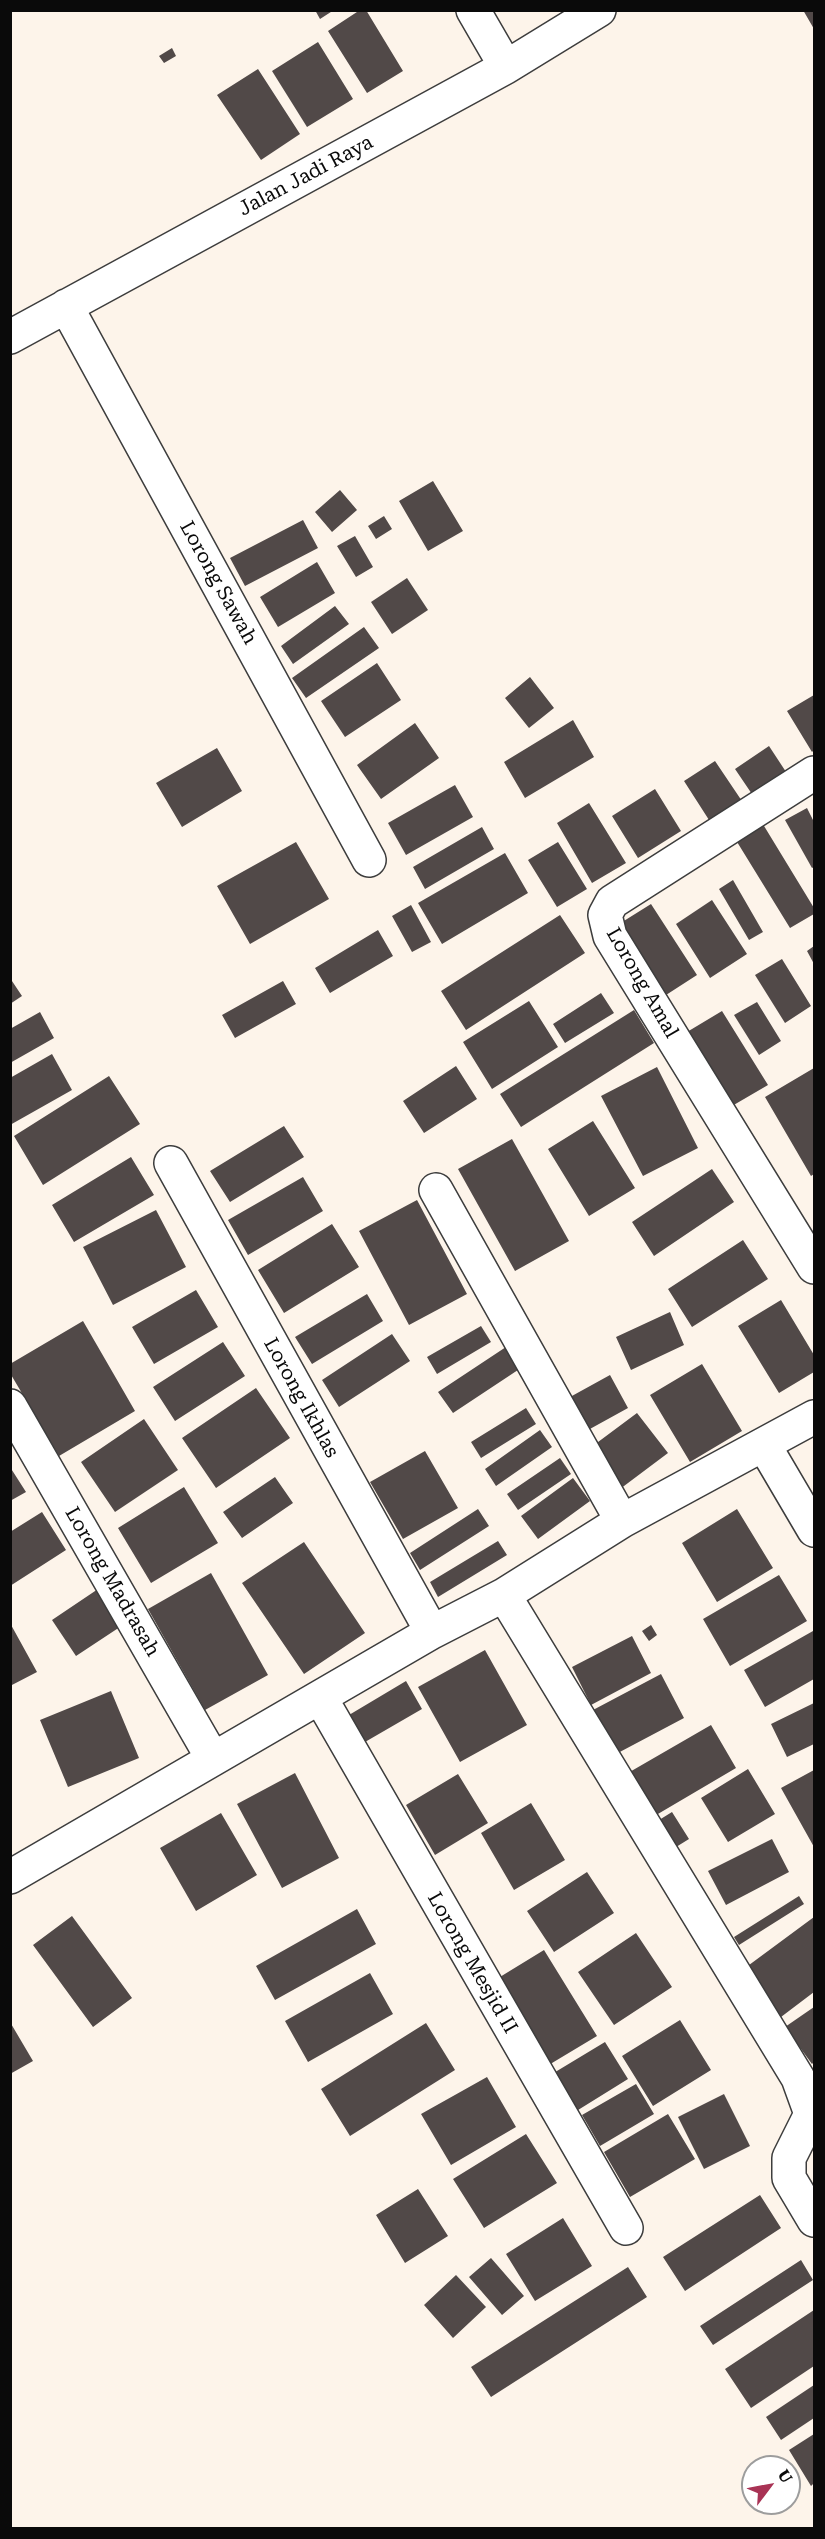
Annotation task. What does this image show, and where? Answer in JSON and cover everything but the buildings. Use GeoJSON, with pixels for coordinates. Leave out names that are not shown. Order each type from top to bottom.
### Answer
{"type":"FeatureCollection","features":[{"type":"Feature","properties":{"kind":"street"},"geometry":{"type":"LineString","coordinates":[[472,10],[506,67]]}},
{"type":"Feature","properties":{"kind":"street","name":"Jalan Jadi Raya"},"geometry":{"type":"LineString","coordinates":[[10,337],[506,67],[599,10]]}},
{"type":"Feature","properties":{"kind":"street","name":"Lorong Sawah"},"geometry":{"type":"LineString","coordinates":[[66,306],[369,860]]}},
{"type":"Feature","properties":{"kind":"street","name":"Lorong Amal"},"geometry":{"type":"LineString","coordinates":[[814,774],[612,902],[604,915],[610,936],[814,1267]]}},
{"type":"Feature","properties":{"kind":"street","name":"Lorong Ikhlas"},"geometry":{"type":"LineString","coordinates":[[171,1163],[432,1632]]}},
{"type":"Feature","properties":{"kind":"street"},"geometry":{"type":"LineString","coordinates":[[436,1190],[622,1521]]}},
{"type":"Feature","properties":{"kind":"street","name":"Lorong Madrasah"},"geometry":{"type":"LineString","coordinates":[[10,1406],[213,1759]]}},
{"type":"Feature","properties":{"kind":"street"},"geometry":{"type":"LineString","coordinates":[[10,1877],[432,1632],[504,1595],[622,1521],[814,1417]]}},
{"type":"Feature","properties":{"kind":"street"},"geometry":{"type":"LineString","coordinates":[[764,1445],[814,1530]]}},
{"type":"Feature","properties":{"kind":"street"},"geometry":{"type":"LineString","coordinates":[[504,1595],[798,2078],[811,2114],[789,2158],[789,2178],[814,2220]]}},
{"type":"Feature","properties":{"kind":"street","name":"Lorong Mesjid II"},"geometry":{"type":"LineString","coordinates":[[320,1697],[626,2228]]}}]}
